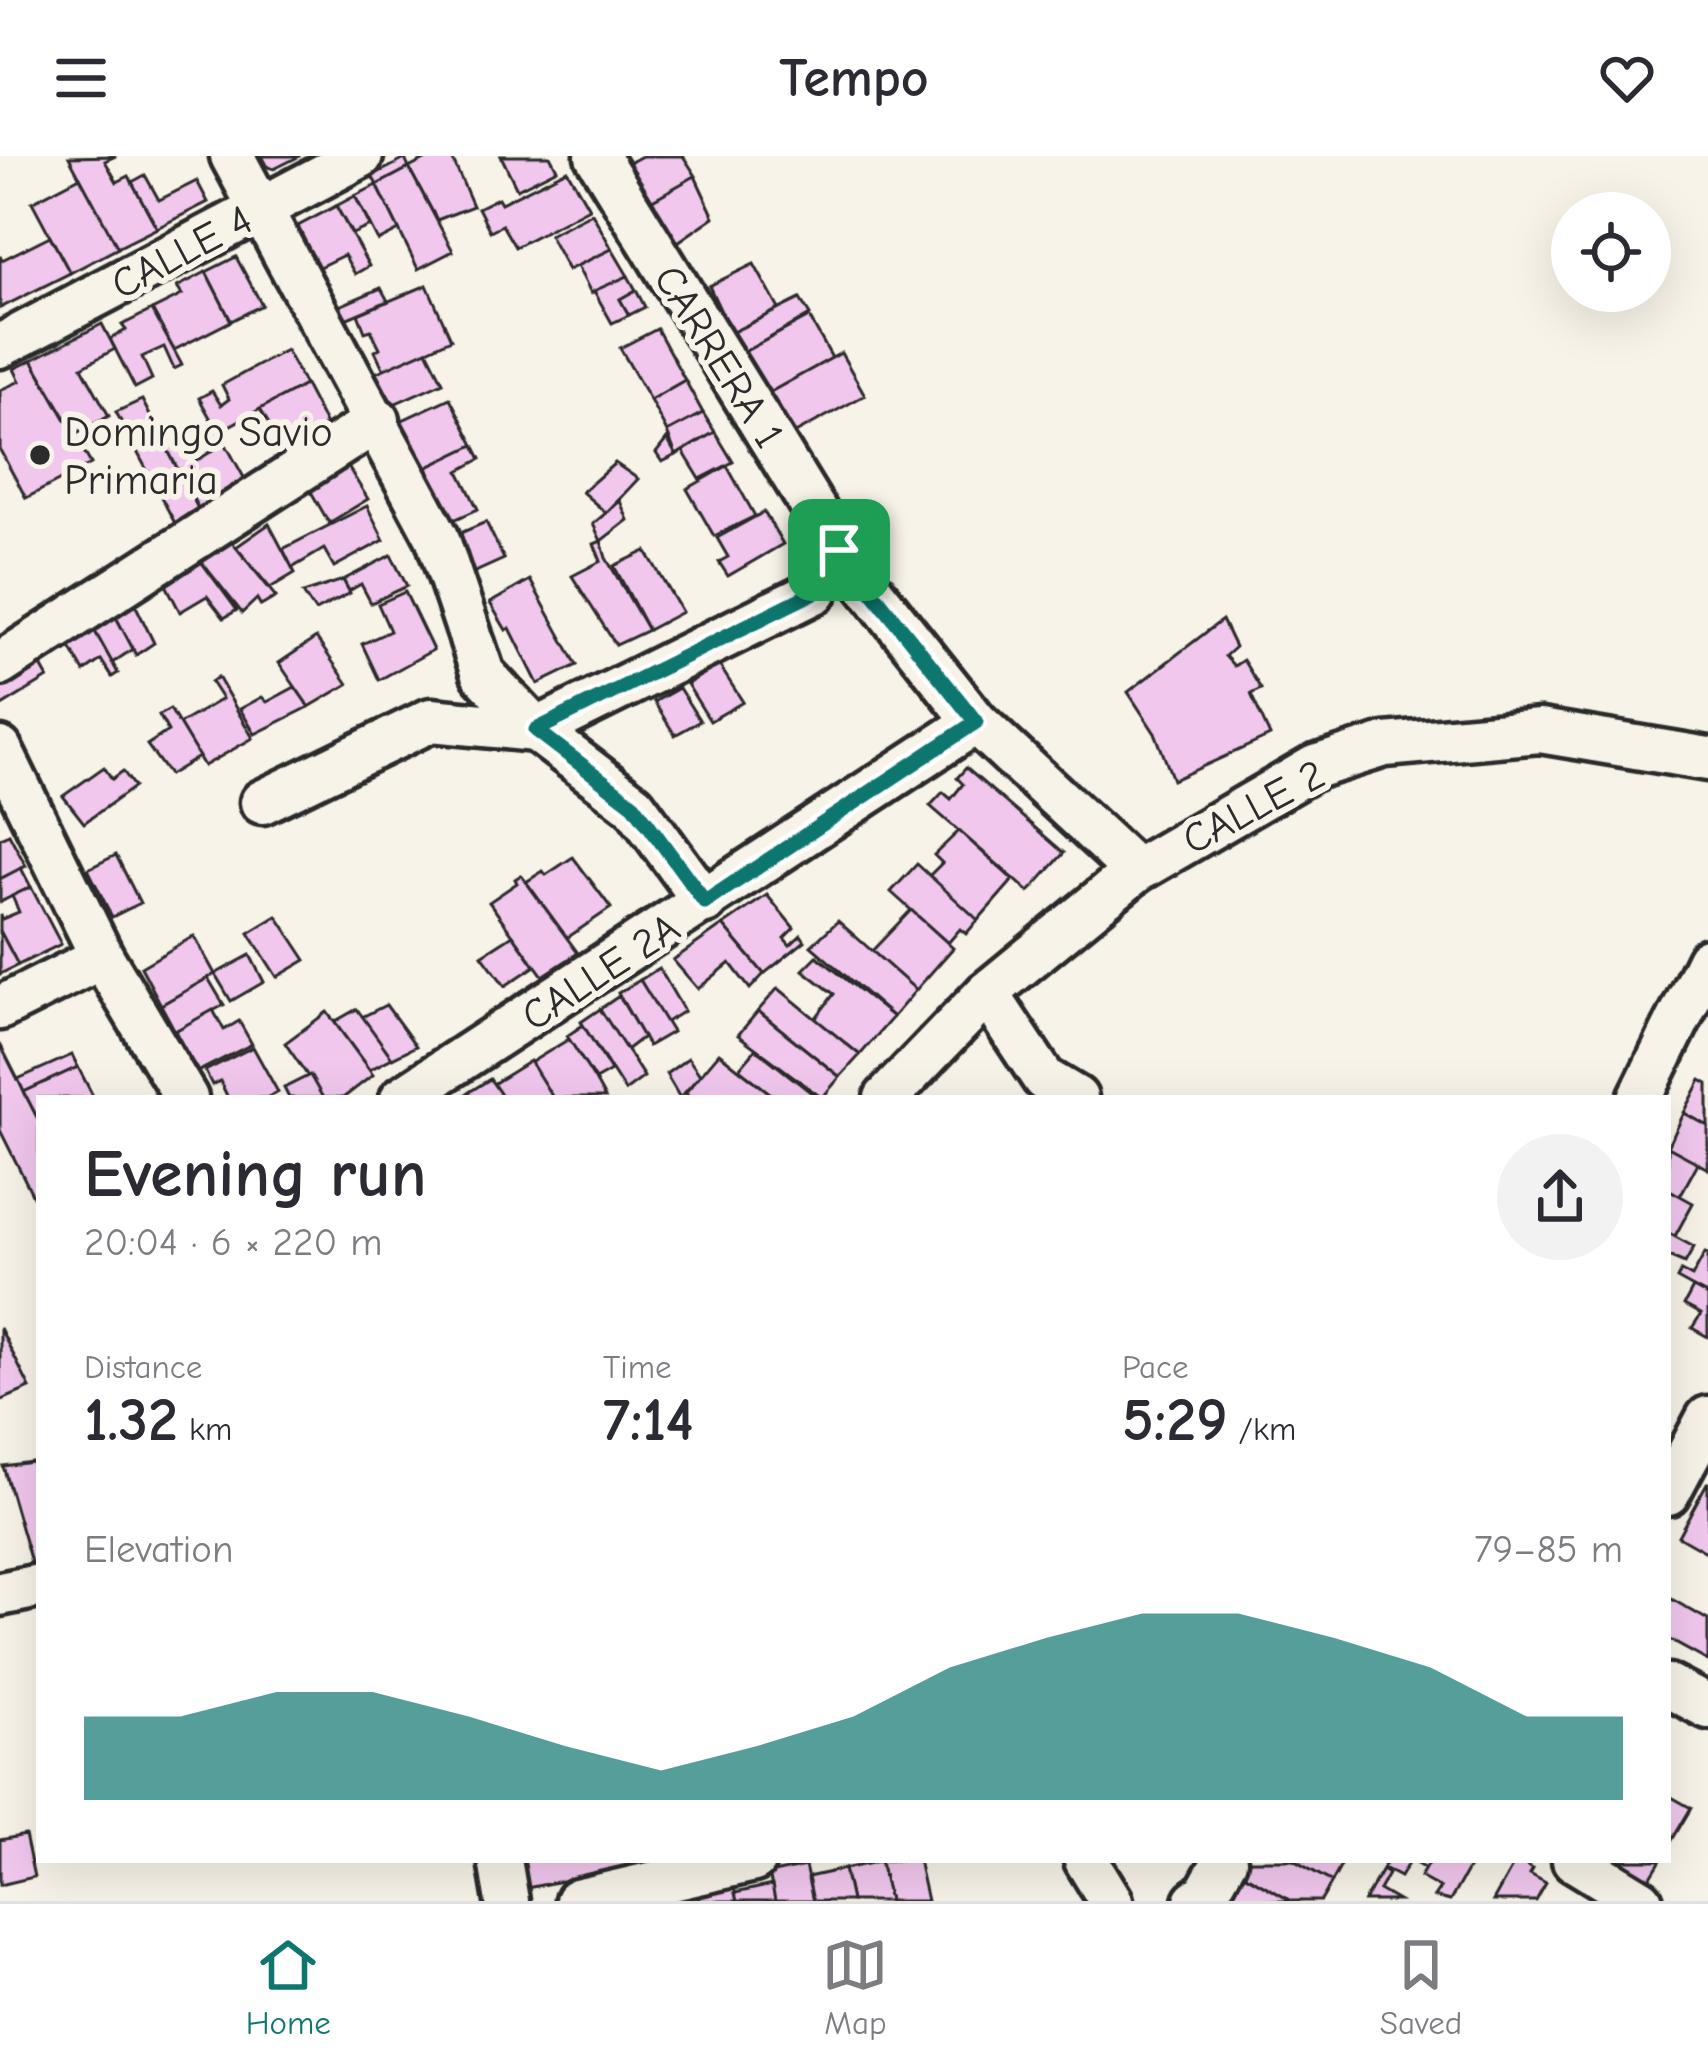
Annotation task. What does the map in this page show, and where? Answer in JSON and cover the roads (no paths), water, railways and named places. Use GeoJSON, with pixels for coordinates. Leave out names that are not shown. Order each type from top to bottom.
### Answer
{"type":"FeatureCollection","features":[{"type":"Feature","properties":{"kind":"street"},"geometry":{"type":"LineString","coordinates":[[232,156],[437,537],[483,674],[536,730],[634,805],[705,902]]}},
{"type":"Feature","properties":{"kind":"street","name":"CALLE 4"},"geometry":{"type":"LineString","coordinates":[[0,346],[361,156]]}},
{"type":"Feature","properties":{"kind":"street","name":"CARRERA 1"},"geometry":{"type":"LineString","coordinates":[[597,156],[839,550],[976,722],[1136,871]]}},
{"type":"Feature","properties":{"kind":"street"},"geometry":{"type":"LineString","coordinates":[[0,664],[377,420]]}},
{"type":"Feature","properties":{"kind":"street"},"geometry":{"type":"LineString","coordinates":[[262,802],[431,720],[536,730],[815,592],[839,550]]}},
{"type":"Feature","properties":{"kind":"street","name":"CALLE 2A"},"geometry":{"type":"LineString","coordinates":[[407,1095],[976,722]]}},
{"type":"Feature","properties":{"kind":"street","name":"CALLE 2"},"geometry":{"type":"LineString","coordinates":[[889,1095],[987,993],[1136,871],[1315,767],[1385,745],[1540,731],[1708,759]]}},
{"type":"Feature","properties":{"kind":"street"},"geometry":{"type":"LineString","coordinates":[[0,748],[102,957],[184,1095]]}},
{"type":"Feature","properties":{"kind":"street"},"geometry":{"type":"LineString","coordinates":[[0,1008],[102,957]]}},
{"type":"Feature","properties":{"kind":"street"},"geometry":{"type":"LineString","coordinates":[[1641,1095],[1708,960]]}},
{"type":"Feature","properties":{"kind":"street"},"geometry":{"type":"LineString","coordinates":[[987,993],[1044,1079],[1071,1095]]}},
{"type":"Feature","properties":{"kind":"street"},"geometry":{"type":"LineString","coordinates":[[1671,1486],[1695,1431]]}},
{"type":"Feature","properties":{"kind":"street"},"geometry":{"type":"LineString","coordinates":[[0,1594],[36,1587]]}},
{"type":"Feature","properties":{"kind":"street"},"geometry":{"type":"LineString","coordinates":[[1671,1688],[1708,1708]]}},
{"type":"Feature","properties":{"kind":"street"},"geometry":{"type":"LineString","coordinates":[[501,1863],[507,1901]]}},
{"type":"Feature","properties":{"kind":"street"},"geometry":{"type":"LineString","coordinates":[[577,1901],[741,1863]]}},
{"type":"Feature","properties":{"kind":"street"},"geometry":{"type":"LineString","coordinates":[[1088,1863],[1112,1901]]}},
{"type":"Feature","properties":{"kind":"street"},"geometry":{"type":"LineString","coordinates":[[1196,1901],[1223,1863]]}},
{"type":"Feature","properties":{"kind":"street"},"geometry":{"type":"LineString","coordinates":[[1579,1863],[1641,1901]]}},
{"type":"Feature","properties":{"kind":"place","name":"Domingo Savio Primaria"},"geometry":{"type":"Point","coordinates":[40,455]}}]}
